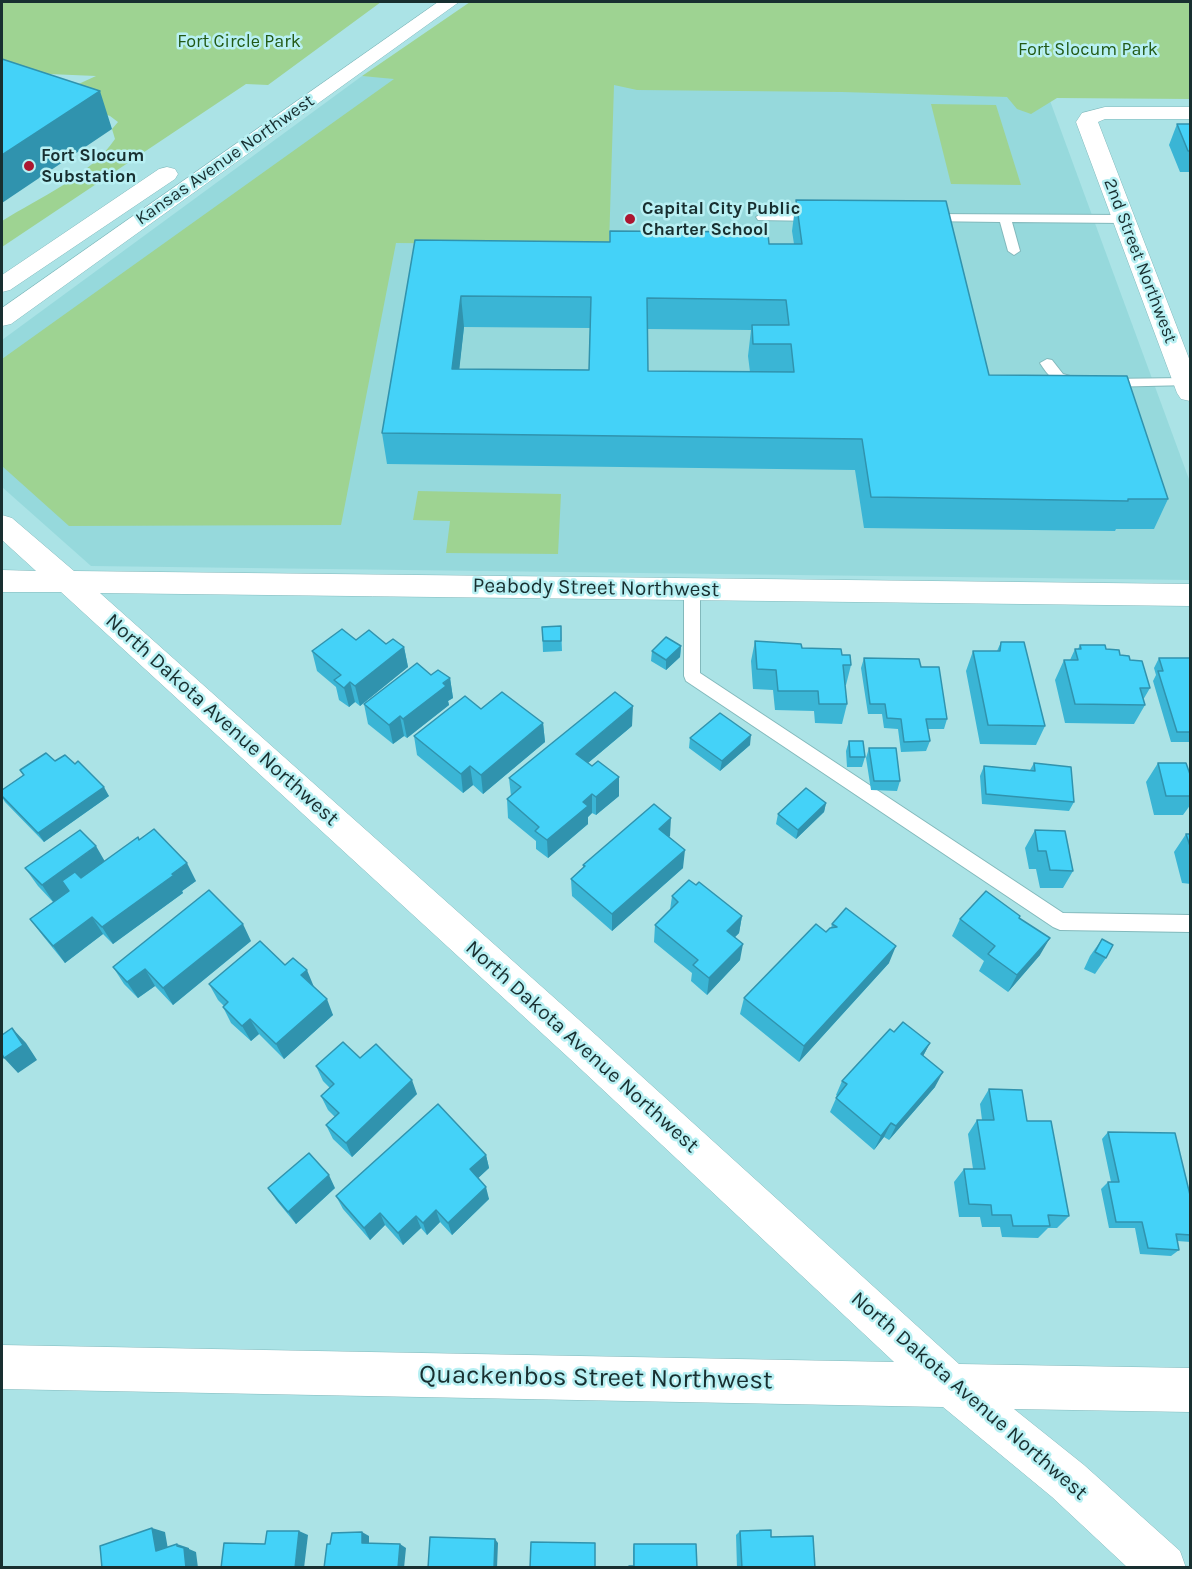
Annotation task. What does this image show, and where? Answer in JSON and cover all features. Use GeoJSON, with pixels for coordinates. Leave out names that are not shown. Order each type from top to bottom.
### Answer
{"type":"FeatureCollection","features":[{"type":"Feature","properties":{"kind":"street","name":"Kansas Avenue Northwest"},"geometry":{"type":"LineString","coordinates":[[239,126],[422,2]]}},
{"type":"Feature","properties":{"kind":"street","name":"Kansas Avenue Northwest"},"geometry":{"type":"LineString","coordinates":[[2,319],[450,2]]}},
{"type":"Feature","properties":{"kind":"street","name":"2nd Street Northwest"},"geometry":{"type":"LineString","coordinates":[[1188,388],[1089,129],[1089,117],[1105,113],[1191,113]]}},
{"type":"Feature","properties":{"kind":"street","name":"Kansas Avenue Northwest"},"geometry":{"type":"LineString","coordinates":[[2,285],[180,165]]}},
{"type":"Feature","properties":{"kind":"street","name":"North Dakota Avenue Northwest"},"geometry":{"type":"LineString","coordinates":[[2,525],[68,581],[583,1047],[950,1385],[1068,1481],[1163,1568]]}},
{"type":"Feature","properties":{"kind":"street","name":"Peabody Street Northwest"},"geometry":{"type":"LineString","coordinates":[[2,581],[1191,595]]}},
{"type":"Feature","properties":{"kind":"street","name":"Quackenbos Street Northwest"},"geometry":{"type":"LineString","coordinates":[[2,1368],[1191,1390]]}},
{"type":"Feature","properties":{"kind":"lane"},"geometry":{"type":"LineString","coordinates":[[762,217],[831,218]]}},
{"type":"Feature","properties":{"kind":"lane"},"geometry":{"type":"LineString","coordinates":[[912,218],[1124,219]]}},
{"type":"Feature","properties":{"kind":"lane"},"geometry":{"type":"LineString","coordinates":[[1005,219],[1014,251]]}},
{"type":"Feature","properties":{"kind":"lane"},"geometry":{"type":"LineString","coordinates":[[1047,363],[1054,376],[1064,381]]}},
{"type":"Feature","properties":{"kind":"lane"},"geometry":{"type":"LineString","coordinates":[[1042,381],[1188,388]]}},
{"type":"Feature","properties":{"kind":"lane"},"geometry":{"type":"LineString","coordinates":[[693,589],[692,676],[1060,921],[1191,924]]}},
{"type":"Feature","properties":{"kind":"shaded area","name":"Capital City Public Charter School"},"geometry":{"type":"Polygon","coordinates":[[[362,76],[1049,98],[1190,482],[1190,580],[91,566],[2,487],[2,340],[362,76]]]}},
{"type":"Feature","properties":{"kind":"green space","name":"Fort Circle Park"},"geometry":{"type":"Polygon","coordinates":[[[2,2],[381,2],[268,85],[246,84],[2,247],[2,221],[63,185],[92,164],[115,139],[112,129],[118,122],[110,116],[73,103],[72,87],[96,76],[2,72],[2,2]]]}},
{"type":"Feature","properties":{"kind":"green space","name":"Fort Slocum Park"},"geometry":{"type":"Polygon","coordinates":[[[470,2],[1190,2],[1190,99],[1057,98],[1031,114],[1017,109],[1007,97],[842,92],[637,90],[614,85],[609,245],[396,243],[341,525],[69,526],[2,466],[2,359],[394,79],[362,76],[470,2]]]}},
{"type":"Feature","properties":{"kind":"green space"},"geometry":{"type":"Polygon","coordinates":[[[931,104],[996,105],[1021,185],[951,184],[931,104]]]}},
{"type":"Feature","properties":{"kind":"green space"},"geometry":{"type":"Polygon","coordinates":[[[418,491],[561,494],[558,554],[446,553],[450,521],[413,520],[418,491]]]}},
{"type":"Feature","properties":{"kind":"building"},"geometry":{"type":"Polygon","coordinates":[[[2,59],[100,91],[2,155],[2,59]]]}},
{"type":"Feature","properties":{"kind":"building"},"geometry":{"type":"Polygon","coordinates":[[[1177,124],[1191,124],[1191,151],[1188,151],[1177,124]]]}},
{"type":"Feature","properties":{"kind":"building"},"geometry":{"type":"Polygon","coordinates":[[[796,200],[946,201],[989,375],[1127,376],[1168,499],[1128,499],[1128,501],[871,497],[862,439],[382,433],[415,240],[610,242],[610,231],[758,232],[758,234],[768,234],[769,244],[802,244],[796,200]],[[461,296],[452,369],[589,370],[591,297],[461,296]],[[647,298],[648,371],[794,372],[791,344],[753,344],[752,325],[789,325],[786,300],[647,298]]]}},
{"type":"Feature","properties":{"kind":"building"},"geometry":{"type":"Polygon","coordinates":[[[561,626],[561,641],[543,641],[542,627],[561,626]]]}},
{"type":"Feature","properties":{"kind":"building"},"geometry":{"type":"Polygon","coordinates":[[[342,629],[356,640],[369,630],[386,644],[393,639],[404,647],[355,686],[350,682],[344,688],[334,680],[341,675],[312,651],[342,629]]]}},
{"type":"Feature","properties":{"kind":"building"},"geometry":{"type":"Polygon","coordinates":[[[666,637],[681,646],[666,660],[652,651],[666,637]]]}},
{"type":"Feature","properties":{"kind":"building"},"geometry":{"type":"Polygon","coordinates":[[[755,641],[801,644],[802,648],[841,649],[842,655],[850,655],[851,665],[843,665],[847,704],[819,704],[818,691],[778,691],[776,670],[757,669],[755,641]]]}},
{"type":"Feature","properties":{"kind":"building"},"geometry":{"type":"Polygon","coordinates":[[[1001,642],[1024,642],[1045,726],[988,725],[973,651],[1000,651],[1001,642]]]}},
{"type":"Feature","properties":{"kind":"building"},"geometry":{"type":"Polygon","coordinates":[[[1080,645],[1105,645],[1106,649],[1119,650],[1120,655],[1129,656],[1130,660],[1142,661],[1150,688],[1140,688],[1145,705],[1075,704],[1064,660],[1078,660],[1075,649],[1081,649],[1080,645]]]}},
{"type":"Feature","properties":{"kind":"building"},"geometry":{"type":"Polygon","coordinates":[[[864,658],[919,659],[921,667],[939,667],[947,719],[926,719],[930,741],[904,742],[901,719],[887,718],[885,704],[870,704],[864,658]]]}},
{"type":"Feature","properties":{"kind":"building"},"geometry":{"type":"Polygon","coordinates":[[[1159,658],[1191,658],[1191,732],[1177,732],[1158,671],[1163,671],[1159,658]]]}},
{"type":"Feature","properties":{"kind":"building"},"geometry":{"type":"Polygon","coordinates":[[[417,663],[431,675],[438,670],[450,678],[443,683],[446,686],[403,719],[400,716],[389,725],[364,704],[417,663]]]}},
{"type":"Feature","properties":{"kind":"building"},"geometry":{"type":"Polygon","coordinates":[[[502,692],[543,723],[481,775],[470,766],[461,774],[414,736],[465,696],[481,709],[502,692]]]}},
{"type":"Feature","properties":{"kind":"building"},"geometry":{"type":"Polygon","coordinates":[[[615,692],[633,706],[576,754],[592,766],[598,761],[619,777],[596,797],[592,794],[583,802],[588,806],[547,840],[535,831],[539,827],[507,799],[521,787],[509,778],[615,692]]]}},
{"type":"Feature","properties":{"kind":"building"},"geometry":{"type":"Polygon","coordinates":[[[720,713],[751,735],[722,761],[690,738],[720,713]]]}},
{"type":"Feature","properties":{"kind":"building"},"geometry":{"type":"Polygon","coordinates":[[[849,741],[863,741],[865,757],[850,757],[849,741]]]}},
{"type":"Feature","properties":{"kind":"building"},"geometry":{"type":"Polygon","coordinates":[[[869,748],[896,748],[900,781],[874,781],[869,748]]]}},
{"type":"Feature","properties":{"kind":"building"},"geometry":{"type":"Polygon","coordinates":[[[46,753],[55,761],[65,755],[75,764],[78,761],[104,787],[38,833],[2,796],[2,790],[24,775],[20,770],[46,753]]]}},
{"type":"Feature","properties":{"kind":"building"},"geometry":{"type":"Polygon","coordinates":[[[1034,763],[1071,767],[1074,802],[986,794],[984,766],[1035,771],[1034,763]]]}},
{"type":"Feature","properties":{"kind":"building"},"geometry":{"type":"Polygon","coordinates":[[[1158,763],[1186,763],[1191,777],[1191,796],[1166,796],[1158,763]]]}},
{"type":"Feature","properties":{"kind":"building"},"geometry":{"type":"Polygon","coordinates":[[[806,788],[826,803],[798,830],[778,814],[806,788]]]}},
{"type":"Feature","properties":{"kind":"building"},"geometry":{"type":"Polygon","coordinates":[[[654,804],[671,818],[659,829],[685,850],[612,914],[571,879],[585,866],[583,865],[654,804]]]}},
{"type":"Feature","properties":{"kind":"building"},"geometry":{"type":"Polygon","coordinates":[[[154,829],[187,863],[102,927],[92,917],[53,946],[30,919],[69,891],[62,881],[75,872],[81,878],[138,837],[139,840],[154,829]]]}},
{"type":"Feature","properties":{"kind":"building"},"geometry":{"type":"Polygon","coordinates":[[[80,830],[96,846],[42,885],[25,868],[80,830]]]}},
{"type":"Feature","properties":{"kind":"building"},"geometry":{"type":"Polygon","coordinates":[[[1035,830],[1065,831],[1073,871],[1050,870],[1046,851],[1038,851],[1035,830]]]}},
{"type":"Feature","properties":{"kind":"building"},"geometry":{"type":"Polygon","coordinates":[[[1186,834],[1191,834],[1191,849],[1186,834]]]}},
{"type":"Feature","properties":{"kind":"building"},"geometry":{"type":"Polygon","coordinates":[[[689,880],[696,885],[699,882],[742,916],[727,931],[743,944],[709,978],[693,965],[698,960],[655,925],[678,902],[672,896],[689,880]]]}},
{"type":"Feature","properties":{"kind":"building"},"geometry":{"type":"Polygon","coordinates":[[[209,890],[243,924],[163,988],[145,969],[127,982],[113,967],[209,890]]]}},
{"type":"Feature","properties":{"kind":"building"},"geometry":{"type":"Polygon","coordinates":[[[986,891],[1020,916],[1019,918],[1050,938],[1017,975],[988,954],[995,946],[960,919],[986,891]]]}},
{"type":"Feature","properties":{"kind":"building"},"geometry":{"type":"Polygon","coordinates":[[[846,908],[896,946],[804,1046],[744,998],[816,924],[826,932],[830,928],[837,927],[832,924],[846,908]]]}},
{"type":"Feature","properties":{"kind":"building"},"geometry":{"type":"Polygon","coordinates":[[[1102,939],[1113,945],[1106,958],[1095,952],[1102,939]]]}},
{"type":"Feature","properties":{"kind":"building"},"geometry":{"type":"Polygon","coordinates":[[[260,941],[285,965],[293,958],[307,970],[301,975],[327,999],[276,1044],[250,1019],[242,1026],[223,1007],[228,1002],[209,984],[260,941]]]}},
{"type":"Feature","properties":{"kind":"building"},"geometry":{"type":"Polygon","coordinates":[[[903,1022],[930,1043],[921,1054],[943,1072],[896,1126],[891,1123],[881,1136],[836,1098],[847,1084],[842,1081],[890,1029],[894,1032],[903,1022]]]}},
{"type":"Feature","properties":{"kind":"building"},"geometry":{"type":"Polygon","coordinates":[[[12,1028],[23,1045],[4,1058],[2,1035],[12,1028]]]}},
{"type":"Feature","properties":{"kind":"building"},"geometry":{"type":"Polygon","coordinates":[[[343,1042],[360,1058],[376,1044],[412,1080],[346,1143],[326,1125],[339,1113],[321,1096],[334,1084],[316,1066],[343,1042]]]}},
{"type":"Feature","properties":{"kind":"building"},"geometry":{"type":"Polygon","coordinates":[[[989,1089],[1022,1090],[1027,1121],[1051,1121],[1069,1216],[1048,1215],[1050,1226],[1013,1226],[1011,1215],[992,1215],[991,1205],[969,1204],[964,1169],[985,1169],[977,1120],[994,1120],[989,1089]]]}},
{"type":"Feature","properties":{"kind":"building"},"geometry":{"type":"Polygon","coordinates":[[[438,1104],[486,1155],[470,1169],[486,1187],[448,1223],[436,1210],[423,1223],[416,1216],[398,1233],[380,1213],[364,1228],[336,1196],[438,1104]]]}},
{"type":"Feature","properties":{"kind":"building"},"geometry":{"type":"Polygon","coordinates":[[[1108,1132],[1175,1133],[1191,1199],[1191,1235],[1176,1234],[1179,1250],[1148,1248],[1142,1222],[1116,1222],[1108,1182],[1119,1182],[1108,1132]]]}},
{"type":"Feature","properties":{"kind":"building"},"geometry":{"type":"Polygon","coordinates":[[[309,1153],[329,1175],[288,1212],[268,1188],[309,1153]]]}},
{"type":"Feature","properties":{"kind":"building"},"geometry":{"type":"Polygon","coordinates":[[[152,1528],[156,1551],[177,1544],[184,1548],[186,1568],[102,1568],[100,1546],[152,1528]]]}},
{"type":"Feature","properties":{"kind":"building"},"geometry":{"type":"Polygon","coordinates":[[[771,1530],[771,1537],[813,1536],[815,1568],[742,1568],[740,1531],[771,1530]]]}},
{"type":"Feature","properties":{"kind":"building"},"geometry":{"type":"Polygon","coordinates":[[[267,1531],[299,1531],[295,1568],[221,1568],[224,1543],[265,1544],[267,1531]]]}},
{"type":"Feature","properties":{"kind":"building"},"geometry":{"type":"Polygon","coordinates":[[[362,1532],[362,1543],[400,1544],[398,1568],[324,1568],[327,1544],[330,1544],[332,1533],[362,1532]]]}},
{"type":"Feature","properties":{"kind":"building"},"geometry":{"type":"Polygon","coordinates":[[[430,1537],[495,1539],[494,1568],[428,1568],[430,1537]]]}},
{"type":"Feature","properties":{"kind":"building"},"geometry":{"type":"Polygon","coordinates":[[[531,1542],[595,1543],[595,1568],[530,1568],[531,1542]]]}},
{"type":"Feature","properties":{"kind":"building"},"geometry":{"type":"Polygon","coordinates":[[[634,1544],[696,1544],[697,1568],[629,1568],[629,1566],[634,1566],[634,1544]]]}},
{"type":"Feature","properties":{"kind":"place","name":"Fort Slocum Substation"},"geometry":{"type":"Point","coordinates":[29,166]}},
{"type":"Feature","properties":{"kind":"place","name":"Capital City Public Charter School"},"geometry":{"type":"Point","coordinates":[630,219]}}]}
